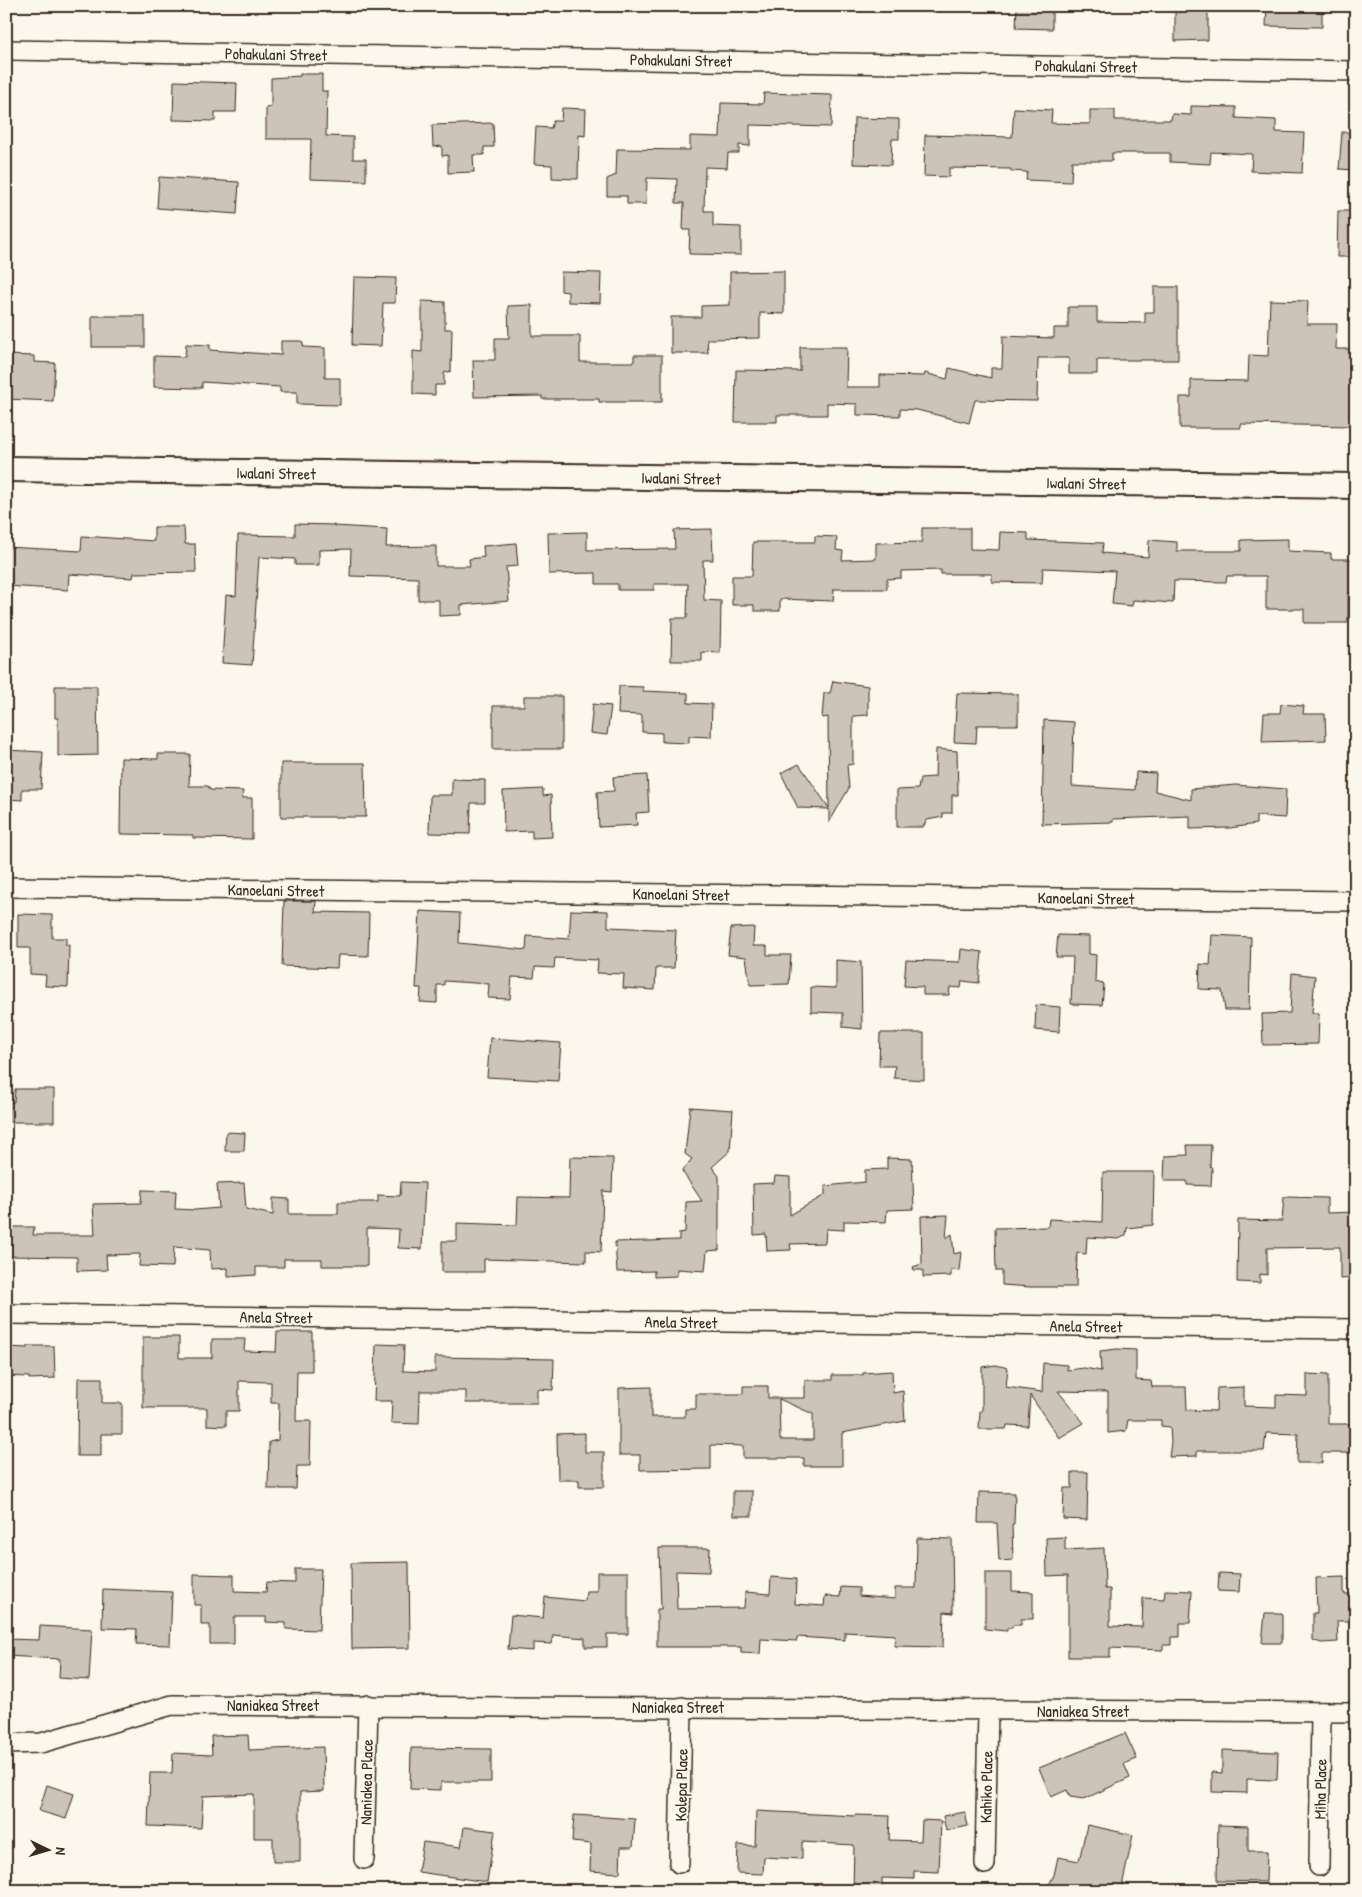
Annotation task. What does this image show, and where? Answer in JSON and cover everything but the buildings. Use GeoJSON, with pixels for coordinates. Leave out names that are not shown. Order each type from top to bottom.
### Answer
{"type":"FeatureCollection","features":[{"type":"Feature","properties":{"kind":"street","name":"Pohakulani Street"},"geometry":{"type":"LineString","coordinates":[[6,50],[1356,70]]}},
{"type":"Feature","properties":{"kind":"street","name":"Iwalani Street"},"geometry":{"type":"LineString","coordinates":[[6,469],[1356,486]]}},
{"type":"Feature","properties":{"kind":"street","name":"Kanoelani Street"},"geometry":{"type":"LineString","coordinates":[[6,887],[1356,901]]}},
{"type":"Feature","properties":{"kind":"street","name":"Anela Street"},"geometry":{"type":"LineString","coordinates":[[6,1314],[1356,1329]]}},
{"type":"Feature","properties":{"kind":"street","name":"Naniakea Street"},"geometry":{"type":"LineString","coordinates":[[6,1744],[41,1743],[172,1705],[1356,1712]]}},
{"type":"Feature","properties":{"kind":"street","name":"Naniakea Place"},"geometry":{"type":"LineString","coordinates":[[364,1859],[368,1705]]}},
{"type":"Feature","properties":{"kind":"street","name":"Kolepa Place"},"geometry":{"type":"LineString","coordinates":[[679,1863],[682,1707]]}},
{"type":"Feature","properties":{"kind":"street","name":"Kahiko Place"},"geometry":{"type":"LineString","coordinates":[[985,1864],[988,1710]]}},
{"type":"Feature","properties":{"kind":"street","name":"Miha Place"},"geometry":{"type":"LineString","coordinates":[[1319,1866],[1321,1712]]}}]}
